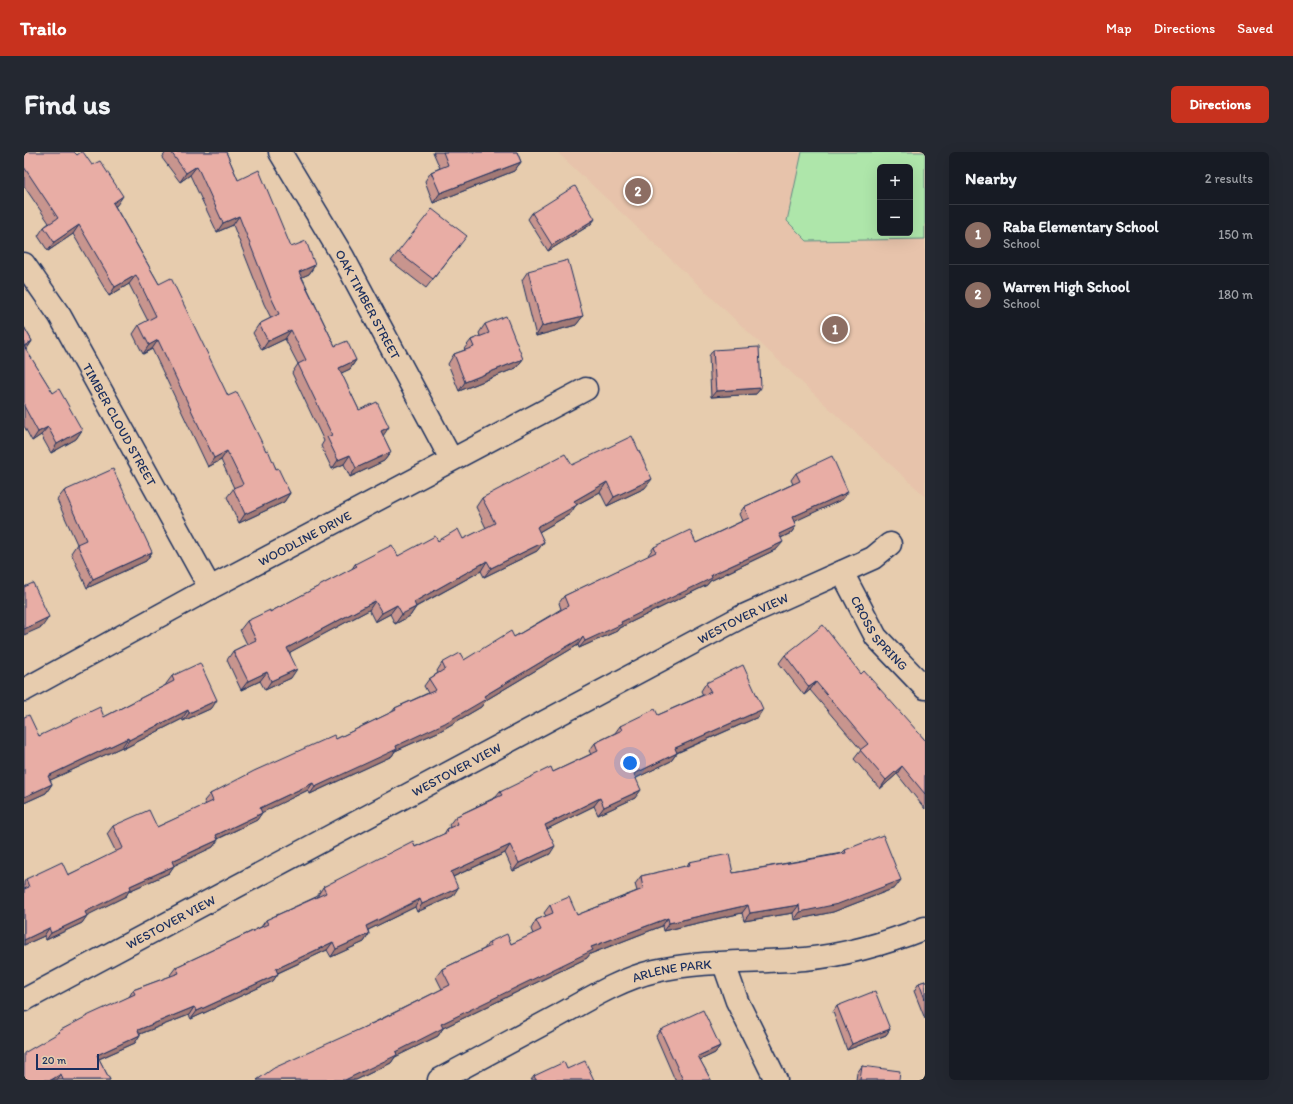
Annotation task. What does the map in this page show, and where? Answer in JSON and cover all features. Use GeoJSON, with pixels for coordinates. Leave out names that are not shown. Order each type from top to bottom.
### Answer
{"type":"FeatureCollection","features":[{"type":"Feature","properties":{"kind":"street","name":"OAK TIMBER STREET"},"geometry":{"type":"LineString","coordinates":[[280,152],[343,257],[451,459]]}},
{"type":"Feature","properties":{"kind":"street","name":"TIMBER CLOUD STREET"},"geometry":{"type":"LineString","coordinates":[[24,264],[60,316],[210,588]]}},
{"type":"Feature","properties":{"kind":"street","name":"WOODLINE DRIVE"},"geometry":{"type":"LineString","coordinates":[[24,690],[210,588],[451,459],[586,389]]}},
{"type":"Feature","properties":{"kind":"street","name":"WESTOVER VIEW"},"geometry":{"type":"LineString","coordinates":[[24,1000],[741,617],[873,558],[890,544]]}},
{"type":"Feature","properties":{"kind":"street","name":"CROSS SPRING"},"geometry":{"type":"LineString","coordinates":[[842,572],[876,637],[925,688]]}},
{"type":"Feature","properties":{"kind":"street","name":"ARLENE PARK"},"geometry":{"type":"LineString","coordinates":[[439,1080],[463,1074],[621,983],[661,970],[705,964],[724,964],[836,955],[858,950],[925,928]]}},
{"type":"Feature","properties":{"kind":"street"},"geometry":{"type":"LineString","coordinates":[[724,964],[737,1001],[776,1080]]}},
{"type":"Feature","properties":{"kind":"shaded area"},"geometry":{"type":"Polygon","coordinates":[[[557,152],[925,152],[925,496],[846,424],[557,152]]]}},
{"type":"Feature","properties":{"kind":"green space"},"geometry":{"type":"Polygon","coordinates":[[[802,152],[925,152],[925,239],[807,241],[787,221],[802,152]]]}},
{"type":"Feature","properties":{"kind":"building"},"geometry":{"type":"Polygon","coordinates":[[[24,152],[74,152],[77,155],[83,152],[92,165],[100,161],[123,196],[113,203],[159,284],[171,278],[228,396],[237,392],[266,451],[268,450],[276,469],[278,468],[290,493],[245,514],[233,488],[243,484],[227,451],[214,458],[158,340],[149,345],[139,325],[156,316],[136,275],[115,287],[79,225],[54,242],[44,227],[58,218],[24,167],[24,152]]]}},
{"type":"Feature","properties":{"kind":"building"},"geometry":{"type":"Polygon","coordinates":[[[171,152],[226,152],[238,180],[259,170],[291,247],[306,241],[315,265],[299,272],[335,346],[347,341],[356,360],[339,368],[359,410],[377,402],[389,427],[381,431],[391,452],[356,468],[350,455],[338,460],[327,437],[332,435],[298,364],[306,360],[291,330],[268,341],[259,324],[279,314],[239,216],[223,223],[197,166],[186,173],[171,152]]]}},
{"type":"Feature","properties":{"kind":"building"},"geometry":{"type":"Polygon","coordinates":[[[443,152],[517,152],[521,162],[440,193],[431,172],[448,165],[443,152]]]}},
{"type":"Feature","properties":{"kind":"building"},"geometry":{"type":"Polygon","coordinates":[[[575,186],[595,219],[552,245],[532,213],[575,186]]]}},
{"type":"Feature","properties":{"kind":"building"},"geometry":{"type":"Polygon","coordinates":[[[432,209],[467,236],[433,279],[398,252],[432,209]]]}},
{"type":"Feature","properties":{"kind":"building"},"geometry":{"type":"Polygon","coordinates":[[[568,260],[583,316],[542,326],[528,271],[568,260]]]}},
{"type":"Feature","properties":{"kind":"building"},"geometry":{"type":"Polygon","coordinates":[[[506,316],[523,359],[465,382],[454,354],[474,347],[471,340],[489,333],[485,324],[506,316]]]}},
{"type":"Feature","properties":{"kind":"building"},"geometry":{"type":"Polygon","coordinates":[[[24,327],[32,341],[24,346],[24,327]]]}},
{"type":"Feature","properties":{"kind":"building"},"geometry":{"type":"Polygon","coordinates":[[[24,346],[53,393],[59,389],[82,430],[57,444],[48,427],[38,432],[24,406],[24,346]]]}},
{"type":"Feature","properties":{"kind":"building"},"geometry":{"type":"Polygon","coordinates":[[[759,347],[761,388],[716,391],[713,350],[759,347]]]}},
{"type":"Feature","properties":{"kind":"building"},"geometry":{"type":"Polygon","coordinates":[[[632,436],[652,479],[614,497],[607,482],[574,501],[577,505],[537,527],[544,542],[491,568],[487,561],[414,602],[416,607],[402,614],[397,605],[382,613],[375,601],[287,648],[297,669],[271,681],[267,672],[248,681],[233,651],[256,640],[247,621],[270,610],[270,612],[357,566],[355,564],[392,545],[398,556],[435,536],[438,541],[458,529],[463,539],[495,523],[482,498],[565,454],[572,465],[632,436]]]}},
{"type":"Feature","properties":{"kind":"building"},"geometry":{"type":"Polygon","coordinates":[[[832,456],[848,492],[792,517],[796,526],[779,534],[783,542],[711,575],[712,578],[621,622],[622,624],[585,641],[583,637],[484,696],[486,699],[445,723],[396,746],[397,749],[315,787],[313,783],[260,808],[262,813],[216,835],[218,840],[172,861],[174,866],[130,886],[131,889],[85,912],[87,916],[51,933],[49,928],[24,940],[24,889],[29,887],[26,879],[62,862],[68,875],[123,848],[113,826],[149,810],[157,827],[213,801],[210,794],[254,771],[334,735],[336,739],[396,710],[395,708],[436,690],[429,679],[445,669],[442,663],[460,653],[464,660],[511,631],[514,637],[568,606],[564,596],[656,552],[654,547],[690,530],[696,543],[749,518],[744,507],[800,481],[796,473],[832,456]]]}},
{"type":"Feature","properties":{"kind":"building"},"geometry":{"type":"Polygon","coordinates":[[[113,469],[152,552],[93,579],[77,544],[86,540],[64,491],[113,469]]]}},
{"type":"Feature","properties":{"kind":"building"},"geometry":{"type":"Polygon","coordinates":[[[33,583],[49,617],[24,629],[24,587],[33,583]]]}},
{"type":"Feature","properties":{"kind":"building"},"geometry":{"type":"Polygon","coordinates":[[[823,625],[861,674],[864,671],[925,740],[925,794],[902,766],[886,780],[860,750],[868,744],[816,682],[809,687],[785,655],[823,625]]]}},
{"type":"Feature","properties":{"kind":"building"},"geometry":{"type":"Polygon","coordinates":[[[200,663],[217,700],[189,713],[188,710],[129,740],[128,738],[48,776],[52,784],[24,797],[24,717],[29,715],[39,736],[100,707],[104,717],[174,681],[172,676],[200,663]]]}},
{"type":"Feature","properties":{"kind":"building"},"geometry":{"type":"Polygon","coordinates":[[[743,665],[763,709],[675,748],[677,753],[634,774],[641,790],[604,807],[600,798],[545,825],[555,846],[519,863],[510,845],[451,872],[458,888],[422,904],[420,899],[366,926],[369,934],[336,949],[333,942],[276,969],[278,974],[197,1011],[194,1007],[138,1030],[140,1035],[97,1055],[110,1080],[63,1080],[61,1074],[51,1080],[24,1080],[24,1053],[60,1032],[59,1031],[89,1015],[135,994],[133,990],[179,973],[176,967],[268,924],[266,920],[326,893],[323,887],[413,841],[415,847],[448,832],[447,829],[458,824],[455,817],[502,795],[500,792],[551,767],[553,772],[598,751],[595,743],[622,730],[620,726],[655,709],[658,715],[711,692],[706,683],[743,665]]]}},
{"type":"Feature","properties":{"kind":"building"},"geometry":{"type":"Polygon","coordinates":[[[883,835],[901,880],[838,904],[800,912],[799,905],[750,913],[748,905],[669,923],[668,918],[591,947],[593,950],[441,1024],[443,1028],[396,1052],[397,1055],[345,1080],[257,1080],[274,1068],[380,1020],[450,985],[442,969],[491,946],[489,942],[507,934],[511,944],[541,930],[536,920],[553,913],[550,905],[569,897],[577,915],[643,889],[641,876],[690,865],[689,862],[729,854],[733,873],[846,853],[845,850],[883,835]]]}},
{"type":"Feature","properties":{"kind":"building"},"geometry":{"type":"Polygon","coordinates":[[[925,981],[925,999],[919,983],[925,981]]]}},
{"type":"Feature","properties":{"kind":"building"},"geometry":{"type":"Polygon","coordinates":[[[875,991],[890,1029],[852,1044],[837,1006],[875,991]]]}},
{"type":"Feature","properties":{"kind":"building"},"geometry":{"type":"Polygon","coordinates":[[[703,1010],[720,1046],[698,1056],[711,1080],[683,1080],[660,1030],[703,1010]]]}},
{"type":"Feature","properties":{"kind":"building"},"geometry":{"type":"Polygon","coordinates":[[[585,1061],[594,1080],[536,1080],[534,1076],[564,1062],[567,1069],[585,1061]]]}},
{"type":"Feature","properties":{"kind":"building"},"geometry":{"type":"Polygon","coordinates":[[[862,1066],[900,1071],[899,1080],[860,1080],[862,1066]]]}},
{"type":"Feature","properties":{"kind":"place","name":"Warren High School"},"geometry":{"type":"Point","coordinates":[638,191]}},
{"type":"Feature","properties":{"kind":"place","name":"Raba Elementary School"},"geometry":{"type":"Point","coordinates":[835,329]}}]}
